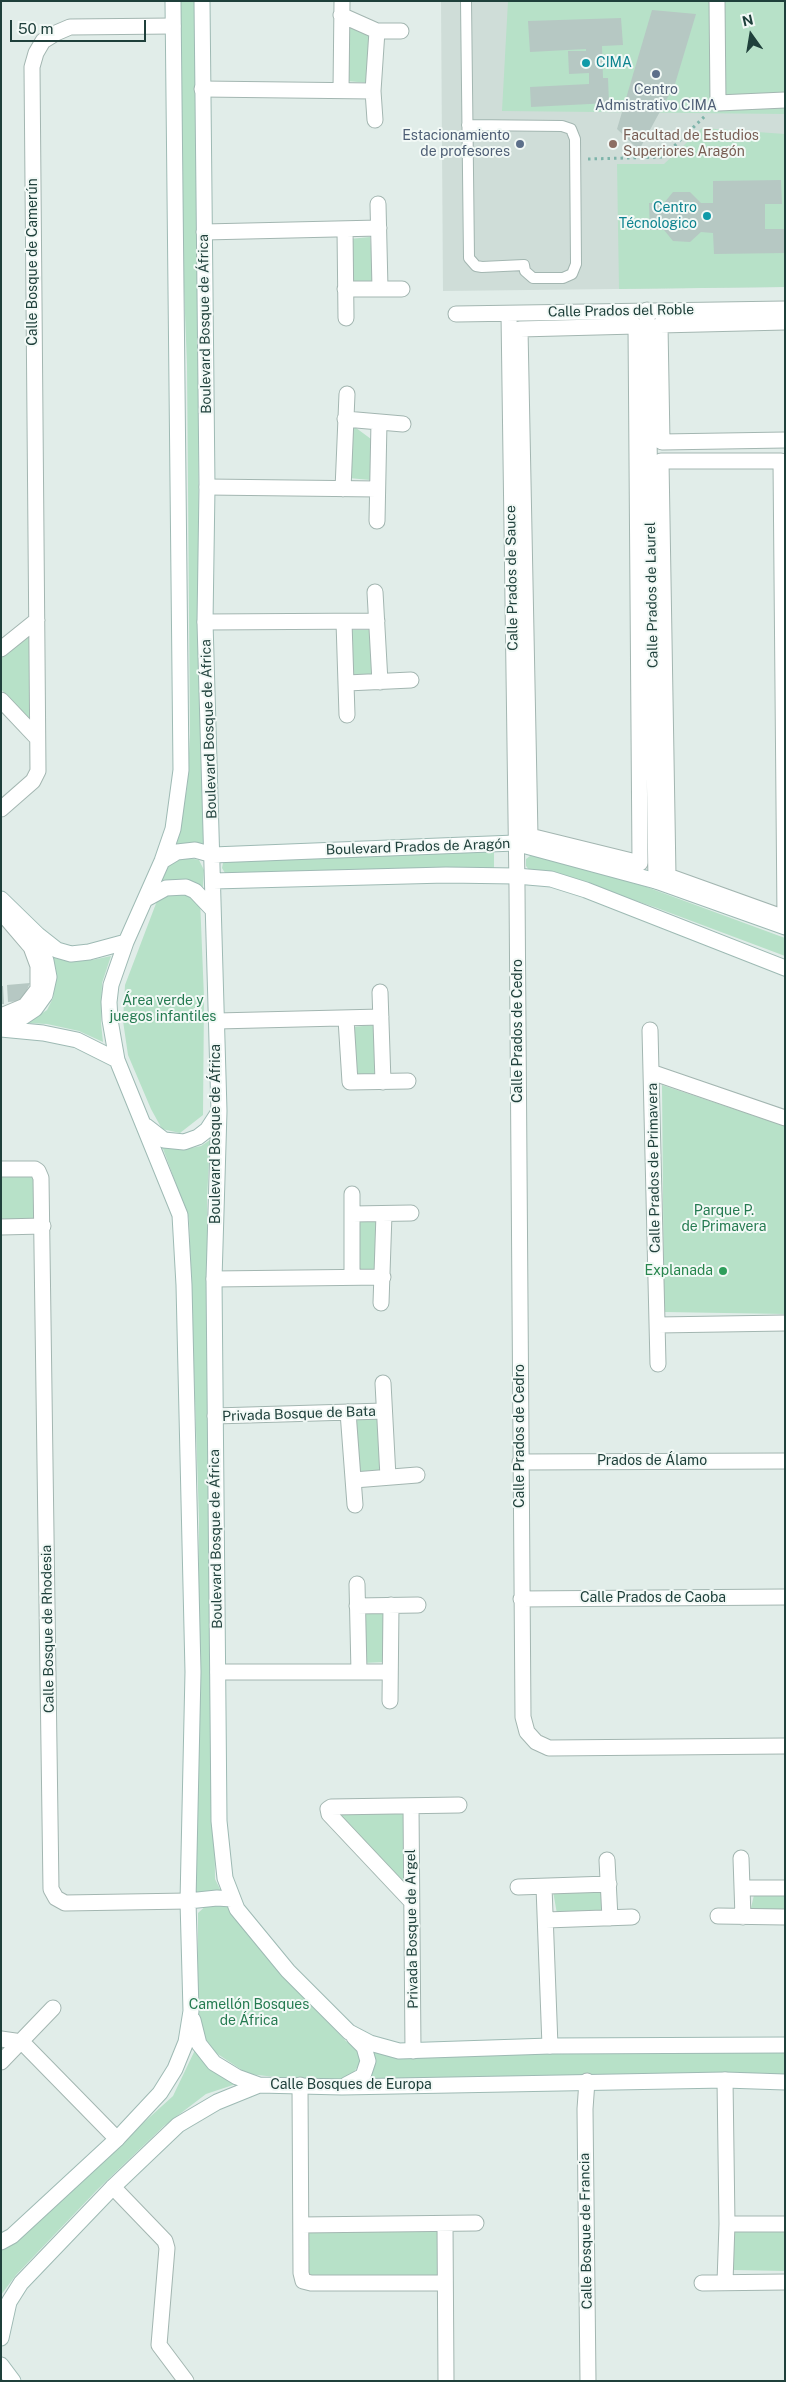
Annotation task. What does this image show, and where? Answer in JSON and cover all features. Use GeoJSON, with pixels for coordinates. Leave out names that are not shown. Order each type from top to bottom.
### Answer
{"type":"FeatureCollection","features":[{"type":"Feature","properties":{"kind":"street","name":"Boulevard Bosque de África"},"geometry":{"type":"LineString","coordinates":[[173,1],[181,770],[173,828],[162,861],[126,942],[111,985],[109,1002],[117,1060],[180,1213],[184,1284],[193,1672],[188,1901]]}},
{"type":"Feature","properties":{"kind":"street","name":"Boulevard Bosque de África"},"geometry":{"type":"LineString","coordinates":[[202,1],[207,487],[205,622],[219,1112],[214,1278],[221,1853],[225,1878],[237,1910],[288,1971],[349,2032],[370,2043],[399,2051],[413,2051]]}},
{"type":"Feature","properties":{"kind":"street"},"geometry":{"type":"LineString","coordinates":[[717,1],[718,103],[785,100]]}},
{"type":"Feature","properties":{"kind":"street"},"geometry":{"type":"LineString","coordinates":[[341,90],[342,9]]}},
{"type":"Feature","properties":{"kind":"street"},"geometry":{"type":"LineString","coordinates":[[342,9],[377,31],[401,31]]}},
{"type":"Feature","properties":{"kind":"street","name":"Calle Bosque de Camerún"},"geometry":{"type":"LineString","coordinates":[[1,809],[36,778],[38,771],[32,67],[36,53],[43,41],[56,32],[70,27],[173,26]]}},
{"type":"Feature","properties":{"kind":"street"},"geometry":{"type":"LineString","coordinates":[[375,120],[373,91],[377,31]]}},
{"type":"Feature","properties":{"kind":"street"},"geometry":{"type":"LineString","coordinates":[[202,89],[373,91]]}},
{"type":"Feature","properties":{"kind":"street"},"geometry":{"type":"LineString","coordinates":[[378,204],[380,288]]}},
{"type":"Feature","properties":{"kind":"street"},"geometry":{"type":"LineString","coordinates":[[204,232],[379,228]]}},
{"type":"Feature","properties":{"kind":"street"},"geometry":{"type":"LineString","coordinates":[[346,229],[346,318]]}},
{"type":"Feature","properties":{"kind":"street"},"geometry":{"type":"LineString","coordinates":[[345,289],[402,289]]}},
{"type":"Feature","properties":{"kind":"street","name":"Calle Prados del Roble"},"geometry":{"type":"LineString","coordinates":[[456,314],[785,309]]}},
{"type":"Feature","properties":{"kind":"street","name":"Calle Prados de Laurel"},"geometry":{"type":"LineString","coordinates":[[647,310],[655,457],[656,880]]}},
{"type":"Feature","properties":{"kind":"street","name":"Calle Prados de Sauce"},"geometry":{"type":"LineString","coordinates":[[509,314],[516,876]]}},
{"type":"Feature","properties":{"kind":"street"},"geometry":{"type":"LineString","coordinates":[[785,322],[660,324],[662,442],[785,440]]}},
{"type":"Feature","properties":{"kind":"street"},"geometry":{"type":"LineString","coordinates":[[636,326],[640,834],[640,864],[530,836],[520,328],[636,326]]}},
{"type":"Feature","properties":{"kind":"street"},"geometry":{"type":"LineString","coordinates":[[343,489],[347,394]]}},
{"type":"Feature","properties":{"kind":"street"},"geometry":{"type":"LineString","coordinates":[[345,419],[403,424]]}},
{"type":"Feature","properties":{"kind":"street"},"geometry":{"type":"LineString","coordinates":[[377,521],[379,422]]}},
{"type":"Feature","properties":{"kind":"street"},"geometry":{"type":"LineString","coordinates":[[655,457],[785,451]]}},
{"type":"Feature","properties":{"kind":"street"},"geometry":{"type":"LineString","coordinates":[[655,457],[781,461],[785,918],[668,876],[655,457]]}},
{"type":"Feature","properties":{"kind":"street"},"geometry":{"type":"LineString","coordinates":[[207,487],[377,490]]}},
{"type":"Feature","properties":{"kind":"street"},"geometry":{"type":"LineString","coordinates":[[375,592],[380,682]]}},
{"type":"Feature","properties":{"kind":"street"},"geometry":{"type":"LineString","coordinates":[[1,649],[36,620]]}},
{"type":"Feature","properties":{"kind":"street"},"geometry":{"type":"LineString","coordinates":[[205,622],[377,621]]}},
{"type":"Feature","properties":{"kind":"street"},"geometry":{"type":"LineString","coordinates":[[344,622],[347,715]]}},
{"type":"Feature","properties":{"kind":"street"},"geometry":{"type":"LineString","coordinates":[[347,683],[411,680]]}},
{"type":"Feature","properties":{"kind":"street"},"geometry":{"type":"LineString","coordinates":[[1,700],[37,738]]}},
{"type":"Feature","properties":{"kind":"street","name":"Boulevard Prados de Aragón"},"geometry":{"type":"LineString","coordinates":[[162,861],[169,856],[186,850],[204,851],[213,855],[515,843],[656,880],[785,927]]}},
{"type":"Feature","properties":{"kind":"street","name":"Boulevard Prados de Aragón"},"geometry":{"type":"LineString","coordinates":[[213,882],[446,875],[516,876],[551,879],[586,890],[785,968]]}},
{"type":"Feature","properties":{"kind":"street","name":"Calle Prados de Cedro"},"geometry":{"type":"LineString","coordinates":[[516,876],[521,1599],[523,1717],[527,1732],[536,1742],[549,1748],[785,1746]]}},
{"type":"Feature","properties":{"kind":"street"},"geometry":{"type":"LineString","coordinates":[[146,899],[166,888],[186,887],[195,891],[213,910]]}},
{"type":"Feature","properties":{"kind":"street"},"geometry":{"type":"LineString","coordinates":[[1,899],[38,935],[57,950],[71,954],[89,952],[126,942]]}},
{"type":"Feature","properties":{"kind":"street"},"geometry":{"type":"LineString","coordinates":[[1,912],[31,947],[38,966],[38,989],[25,1006],[1,1016]]}},
{"type":"Feature","properties":{"kind":"street"},"geometry":{"type":"LineString","coordinates":[[1,1027],[14,1023],[35,1009],[45,995],[49,977],[38,935]]}},
{"type":"Feature","properties":{"kind":"street"},"geometry":{"type":"LineString","coordinates":[[380,992],[384,1082]]}},
{"type":"Feature","properties":{"kind":"street"},"geometry":{"type":"LineString","coordinates":[[217,1021],[381,1017]]}},
{"type":"Feature","properties":{"kind":"street"},"geometry":{"type":"LineString","coordinates":[[346,1019],[350,1082],[408,1081]]}},
{"type":"Feature","properties":{"kind":"street"},"geometry":{"type":"LineString","coordinates":[[1,1027],[77,1040],[117,1060]]}},
{"type":"Feature","properties":{"kind":"street","name":"Calle Prados de Primavera"},"geometry":{"type":"LineString","coordinates":[[650,1030],[658,1364]]}},
{"type":"Feature","properties":{"kind":"street","name":"Calle Prados de Primavera"},"geometry":{"type":"LineString","coordinates":[[651,1072],[785,1118]]}},
{"type":"Feature","properties":{"kind":"street"},"geometry":{"type":"LineString","coordinates":[[145,1125],[164,1140],[184,1142],[198,1137],[207,1130],[219,1112]]}},
{"type":"Feature","properties":{"kind":"street","name":"Calle Bosque de Rhodesia"},"geometry":{"type":"LineString","coordinates":[[1,1169],[31,1168],[38,1171],[42,1178],[51,1889],[56,1898],[65,1903],[232,1899]]}},
{"type":"Feature","properties":{"kind":"street"},"geometry":{"type":"LineString","coordinates":[[352,1194],[352,1277]]}},
{"type":"Feature","properties":{"kind":"street"},"geometry":{"type":"LineString","coordinates":[[353,1214],[411,1213]]}},
{"type":"Feature","properties":{"kind":"street"},"geometry":{"type":"LineString","coordinates":[[381,1303],[384,1214]]}},
{"type":"Feature","properties":{"kind":"street"},"geometry":{"type":"LineString","coordinates":[[1,1227],[43,1226]]}},
{"type":"Feature","properties":{"kind":"street"},"geometry":{"type":"LineString","coordinates":[[214,1278],[383,1276]]}},
{"type":"Feature","properties":{"kind":"street"},"geometry":{"type":"LineString","coordinates":[[658,1325],[785,1323]]}},
{"type":"Feature","properties":{"kind":"street"},"geometry":{"type":"LineString","coordinates":[[383,1383],[388,1477]]}},
{"type":"Feature","properties":{"kind":"street","name":"Privada Bosque de Bata"},"geometry":{"type":"LineString","coordinates":[[215,1416],[384,1411]]}},
{"type":"Feature","properties":{"kind":"street"},"geometry":{"type":"LineString","coordinates":[[348,1412],[355,1505]]}},
{"type":"Feature","properties":{"kind":"street","name":"Prados de Álamo"},"geometry":{"type":"LineString","coordinates":[[520,1462],[785,1461]]}},
{"type":"Feature","properties":{"kind":"street"},"geometry":{"type":"LineString","coordinates":[[354,1480],[417,1475]]}},
{"type":"Feature","properties":{"kind":"street"},"geometry":{"type":"LineString","coordinates":[[357,1584],[359,1672]]}},
{"type":"Feature","properties":{"kind":"street","name":"Calle Prados de Caoba"},"geometry":{"type":"LineString","coordinates":[[521,1599],[785,1597]]}},
{"type":"Feature","properties":{"kind":"street"},"geometry":{"type":"LineString","coordinates":[[390,1701],[391,1605]]}},
{"type":"Feature","properties":{"kind":"street"},"geometry":{"type":"LineString","coordinates":[[357,1606],[418,1605]]}},
{"type":"Feature","properties":{"kind":"street"},"geometry":{"type":"LineString","coordinates":[[218,1672],[389,1672]]}},
{"type":"Feature","properties":{"kind":"street"},"geometry":{"type":"LineString","coordinates":[[410,1900],[328,1811],[332,1807],[459,1805]]}},
{"type":"Feature","properties":{"kind":"street","name":"Privada Bosque de Argel"},"geometry":{"type":"LineString","coordinates":[[411,1806],[410,1900],[413,2051]]}},
{"type":"Feature","properties":{"kind":"street"},"geometry":{"type":"LineString","coordinates":[[741,1858],[743,1917]]}},
{"type":"Feature","properties":{"kind":"street"},"geometry":{"type":"LineString","coordinates":[[607,1860],[610,1918]]}},
{"type":"Feature","properties":{"kind":"street"},"geometry":{"type":"LineString","coordinates":[[518,1887],[609,1884]]}},
{"type":"Feature","properties":{"kind":"street"},"geometry":{"type":"LineString","coordinates":[[544,1887],[550,2046]]}},
{"type":"Feature","properties":{"kind":"street"},"geometry":{"type":"LineString","coordinates":[[742,1888],[785,1888]]}},
{"type":"Feature","properties":{"kind":"street"},"geometry":{"type":"LineString","coordinates":[[1,2242],[12,2236],[117,2139],[160,2093],[176,2069],[186,2042],[191,2011],[188,1901]]}},
{"type":"Feature","properties":{"kind":"street"},"geometry":{"type":"LineString","coordinates":[[718,1916],[785,1917]]}},
{"type":"Feature","properties":{"kind":"street"},"geometry":{"type":"LineString","coordinates":[[546,1920],[632,1917]]}},
{"type":"Feature","properties":{"kind":"street"},"geometry":{"type":"LineString","coordinates":[[1,2062],[53,2008]]}},
{"type":"Feature","properties":{"kind":"street"},"geometry":{"type":"LineString","coordinates":[[191,2011],[199,2044],[214,2063],[237,2077],[259,2085]]}},
{"type":"Feature","properties":{"kind":"street"},"geometry":{"type":"LineString","coordinates":[[342,2087],[363,2076],[368,2061],[364,2047],[349,2032]]}},
{"type":"Feature","properties":{"kind":"street"},"geometry":{"type":"LineString","coordinates":[[1,2039],[22,2042],[117,2139]]}},
{"type":"Feature","properties":{"kind":"street"},"geometry":{"type":"LineString","coordinates":[[413,2051],[550,2046],[785,2045]]}},
{"type":"Feature","properties":{"kind":"street"},"geometry":{"type":"LineString","coordinates":[[725,2080],[728,2224],[725,2282]]}},
{"type":"Feature","properties":{"kind":"street","name":"Calle Bosques de Europa"},"geometry":{"type":"LineString","coordinates":[[1,2338],[5,2304],[21,2283],[113,2187],[178,2126],[217,2102],[259,2085],[342,2087],[725,2080],[785,2082]]}},
{"type":"Feature","properties":{"kind":"street","name":"Calle Bosque de Francia"},"geometry":{"type":"LineString","coordinates":[[587,2082],[585,2110],[588,2381]]}},
{"type":"Feature","properties":{"kind":"street"},"geometry":{"type":"LineString","coordinates":[[300,2085],[301,2274],[303,2281],[306,2283],[444,2283]]}},
{"type":"Feature","properties":{"kind":"street"},"geometry":{"type":"LineString","coordinates":[[113,2187],[165,2241],[167,2248],[159,2345],[186,2381]]}},
{"type":"Feature","properties":{"kind":"street"},"geometry":{"type":"LineString","coordinates":[[301,2225],[476,2223]]}},
{"type":"Feature","properties":{"kind":"street"},"geometry":{"type":"LineString","coordinates":[[444,2224],[446,2381]]}},
{"type":"Feature","properties":{"kind":"street"},"geometry":{"type":"LineString","coordinates":[[728,2224],[785,2224]]}},
{"type":"Feature","properties":{"kind":"street"},"geometry":{"type":"LineString","coordinates":[[702,2283],[785,2282]]}},
{"type":"Feature","properties":{"kind":"street"},"geometry":{"type":"LineString","coordinates":[[1,2365],[13,2381]]}},
{"type":"Feature","properties":{"kind":"lane"},"geometry":{"type":"LineString","coordinates":[[466,1],[468,254],[469,258],[476,266],[524,265],[529,275],[538,279],[563,278],[572,274],[576,264],[574,134],[567,127],[467,125]]}},
{"type":"Feature","properties":{"kind":"path"},"geometry":{"type":"LineString","coordinates":[[575,160],[663,157],[718,103]]}},
{"type":"Feature","properties":{"kind":"shaded area","name":"Facultad de Estudios Superiores Aragón"},"geometry":{"type":"Polygon","coordinates":[[[441,1],[785,1],[785,287],[443,291],[441,1]]]}},
{"type":"Feature","properties":{"kind":"green space"},"geometry":{"type":"Polygon","coordinates":[[[180,1],[196,1],[199,579],[206,819],[203,849],[193,844],[183,843],[174,847],[187,789],[190,734],[187,365],[183,261],[180,1]]]}},
{"type":"Feature","properties":{"kind":"green space"},"geometry":{"type":"Polygon","coordinates":[[[508,1],[785,1],[785,114],[502,111],[508,1]]]}},
{"type":"Feature","properties":{"kind":"green space"},"geometry":{"type":"Polygon","coordinates":[[[349,22],[374,34],[370,83],[346,81],[349,22]]]}},
{"type":"Feature","properties":{"kind":"green space"},"geometry":{"type":"Polygon","coordinates":[[[702,128],[785,134],[785,287],[619,289],[617,164],[664,164],[702,128]]]}},
{"type":"Feature","properties":{"kind":"green space"},"geometry":{"type":"Polygon","coordinates":[[[370,237],[374,281],[348,282],[349,239],[370,237]]]}},
{"type":"Feature","properties":{"kind":"green space"},"geometry":{"type":"Polygon","coordinates":[[[348,422],[371,439],[370,480],[349,478],[348,422]]]}},
{"type":"Feature","properties":{"kind":"green space"},"geometry":{"type":"Polygon","coordinates":[[[351,630],[372,630],[374,674],[352,676],[351,630]]]}},
{"type":"Feature","properties":{"kind":"green space"},"geometry":{"type":"Polygon","coordinates":[[[31,634],[30,723],[1,689],[1,658],[31,634]]]}},
{"type":"Feature","properties":{"kind":"green space"},"geometry":{"type":"Polygon","coordinates":[[[494,851],[494,868],[225,873],[222,868],[223,863],[228,860],[494,851]]]}},
{"type":"Feature","properties":{"kind":"green space"},"geometry":{"type":"Polygon","coordinates":[[[530,856],[537,856],[644,886],[785,938],[785,956],[657,908],[555,873],[530,871],[526,866],[526,859],[530,856]]]}},
{"type":"Feature","properties":{"kind":"green space"},"geometry":{"type":"Polygon","coordinates":[[[189,858],[199,860],[204,870],[203,887],[182,881],[159,882],[166,866],[175,859],[189,858]]]}},
{"type":"Feature","properties":{"kind":"green space","name":"Área verde y juegos infantiles"},"geometry":{"type":"Polygon","coordinates":[[[160,893],[182,893],[200,899],[204,998],[203,1115],[180,1133],[162,1129],[151,1109],[128,1055],[123,1021],[125,985],[160,893]]]}},
{"type":"Feature","properties":{"kind":"green space"},"geometry":{"type":"Polygon","coordinates":[[[49,954],[58,959],[92,960],[111,956],[102,983],[101,1023],[103,1042],[79,1031],[47,1024],[27,1023],[47,1010],[53,998],[56,979],[49,954]]]}},
{"type":"Feature","properties":{"kind":"green space"},"geometry":{"type":"Polygon","coordinates":[[[374,1025],[375,1080],[355,1080],[352,1027],[374,1025]]]}},
{"type":"Feature","properties":{"kind":"green space","name":"Parque P. de Primavera"},"geometry":{"type":"Polygon","coordinates":[[[662,1085],[785,1126],[785,1314],[664,1312],[662,1085]]]}},
{"type":"Feature","properties":{"kind":"green space"},"geometry":{"type":"Polygon","coordinates":[[[210,1140],[207,1199],[215,1879],[220,1889],[225,1893],[196,1898],[199,1519],[189,1219],[162,1146],[182,1150],[201,1146],[210,1140]]]}},
{"type":"Feature","properties":{"kind":"green space"},"geometry":{"type":"Polygon","coordinates":[[[1,1175],[33,1175],[34,1219],[1,1220],[1,1175]]]}},
{"type":"Feature","properties":{"kind":"green space"},"geometry":{"type":"Polygon","coordinates":[[[378,1216],[377,1271],[357,1271],[358,1217],[378,1216]]]}},
{"type":"Feature","properties":{"kind":"green space"},"geometry":{"type":"Polygon","coordinates":[[[378,1416],[380,1472],[358,1474],[354,1417],[378,1416]]]}},
{"type":"Feature","properties":{"kind":"green space"},"geometry":{"type":"Polygon","coordinates":[[[386,1612],[385,1662],[363,1663],[363,1614],[386,1612]]]}},
{"type":"Feature","properties":{"kind":"green space"},"geometry":{"type":"Polygon","coordinates":[[[408,1811],[404,1882],[336,1812],[408,1811]]]}},
{"type":"Feature","properties":{"kind":"green space"},"geometry":{"type":"Polygon","coordinates":[[[601,1888],[604,1913],[557,1914],[553,1891],[601,1888]]]}},
{"type":"Feature","properties":{"kind":"green space"},"geometry":{"type":"Polygon","coordinates":[[[785,1893],[785,1913],[750,1912],[754,1895],[785,1893]]]}},
{"type":"Feature","properties":{"kind":"green space","name":"Camellón Bosques de África"},"geometry":{"type":"Polygon","coordinates":[[[224,1902],[299,1993],[346,2041],[358,2049],[360,2063],[350,2078],[341,2080],[294,2079],[248,2074],[216,2053],[198,2029],[198,1913],[209,1903],[224,1902]]]}},
{"type":"Feature","properties":{"kind":"green space"},"geometry":{"type":"Polygon","coordinates":[[[369,2047],[522,2053],[785,2049],[785,2075],[363,2082],[369,2047]]]}},
{"type":"Feature","properties":{"kind":"green space"},"geometry":{"type":"Polygon","coordinates":[[[195,2050],[236,2084],[206,2094],[164,2126],[98,2189],[16,2275],[1,2295],[1,2248],[13,2241],[173,2096],[195,2050]]]}},
{"type":"Feature","properties":{"kind":"green space"},"geometry":{"type":"Polygon","coordinates":[[[445,2224],[444,2283],[303,2281],[301,2225],[445,2224]]]}},
{"type":"Feature","properties":{"kind":"green space"},"geometry":{"type":"Polygon","coordinates":[[[785,2231],[785,2271],[733,2270],[734,2232],[785,2231]]]}},
{"type":"Feature","properties":{"kind":"building"},"geometry":{"type":"Polygon","coordinates":[[[652,10],[696,14],[675,84],[639,150],[617,129],[652,10]]]}},
{"type":"Feature","properties":{"kind":"building","name":"CIMA"},"geometry":{"type":"Polygon","coordinates":[[[621,18],[623,45],[602,46],[603,78],[608,78],[609,103],[531,107],[530,87],[589,84],[589,73],[569,74],[568,51],[586,51],[586,49],[530,52],[528,21],[621,18]]]}},
{"type":"Feature","properties":{"kind":"building","name":"Centro Técnologico"},"geometry":{"type":"Polygon","coordinates":[[[781,180],[782,204],[765,204],[765,229],[785,229],[785,253],[714,254],[713,233],[701,232],[690,242],[673,241],[664,230],[650,230],[649,203],[664,203],[673,192],[690,192],[701,203],[713,203],[713,181],[781,180]]]}},
{"type":"Feature","properties":{"kind":"building"},"geometry":{"type":"Polygon","coordinates":[[[30,983],[22,1001],[8,1002],[7,985],[30,983]]]}},
{"type":"Feature","properties":{"kind":"building"},"geometry":{"type":"Polygon","coordinates":[[[1,986],[3,986],[4,1004],[1,1004],[1,986]]]}},
{"type":"Feature","properties":{"kind":"place","name":"CIMA"},"geometry":{"type":"Point","coordinates":[586,63]}},
{"type":"Feature","properties":{"kind":"place","name":"Centro Admistrativo CIMA"},"geometry":{"type":"Point","coordinates":[656,74]}},
{"type":"Feature","properties":{"kind":"place","name":"Estacionamiento de profesores"},"geometry":{"type":"Point","coordinates":[520,144]}},
{"type":"Feature","properties":{"kind":"place","name":"Facultad de Estudios Superiores Aragón"},"geometry":{"type":"Point","coordinates":[613,144]}},
{"type":"Feature","properties":{"kind":"place","name":"Centro Técnologico"},"geometry":{"type":"Point","coordinates":[707,216]}},
{"type":"Feature","properties":{"kind":"place","name":"Explanada"},"geometry":{"type":"Point","coordinates":[723,1271]}}]}
